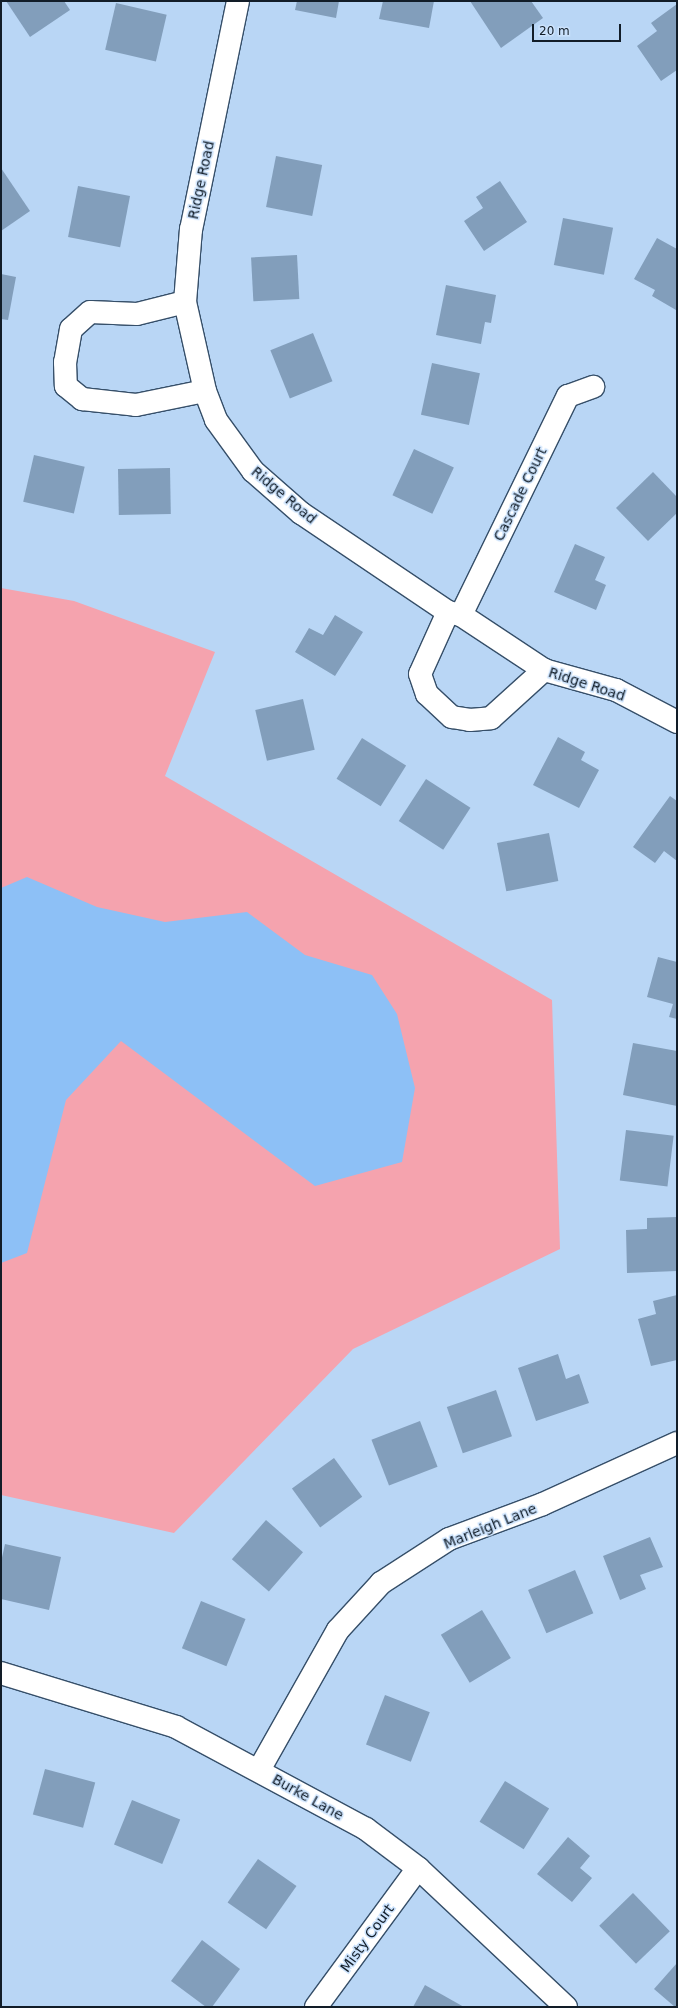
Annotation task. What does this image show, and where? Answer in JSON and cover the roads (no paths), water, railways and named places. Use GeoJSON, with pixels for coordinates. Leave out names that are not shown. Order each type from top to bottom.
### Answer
{"type":"FeatureCollection","features":[{"type":"Feature","properties":{"kind":"street","name":"Ridge Road"},"geometry":{"type":"LineString","coordinates":[[238,1],[191,229],[186,302],[205,391],[216,420],[253,471],[301,513],[544,670],[616,690],[677,722]]}},
{"type":"Feature","properties":{"kind":"street"},"geometry":{"type":"LineString","coordinates":[[186,302],[137,314],[90,312],[71,329],[65,362],[66,386],[82,399],[136,406],[205,391]]}},
{"type":"Feature","properties":{"kind":"street","name":"Cascade Court"},"geometry":{"type":"LineString","coordinates":[[544,670],[491,718],[470,720],[452,717],[427,694],[420,674],[454,613],[568,396],[593,387]]}},
{"type":"Feature","properties":{"kind":"street","name":"Marleigh Lane"},"geometry":{"type":"LineString","coordinates":[[260,1770],[338,1630],[381,1583],[450,1539],[543,1504],[677,1443]]}},
{"type":"Feature","properties":{"kind":"street","name":"Burke Lane"},"geometry":{"type":"LineString","coordinates":[[1,1673],[176,1727],[260,1770],[366,1829],[418,1868],[566,2007]]}},
{"type":"Feature","properties":{"kind":"street","name":"Misty Court"},"geometry":{"type":"LineString","coordinates":[[316,2007],[418,1868]]}},
{"type":"Feature","properties":{"kind":"water"},"geometry":{"type":"Polygon","coordinates":[[[27,877],[97,907],[165,922],[247,912],[305,955],[372,975],[397,1014],[415,1088],[402,1162],[315,1186],[121,1041],[66,1100],[27,1253],[1,1263],[1,888],[27,877]]]}}]}
